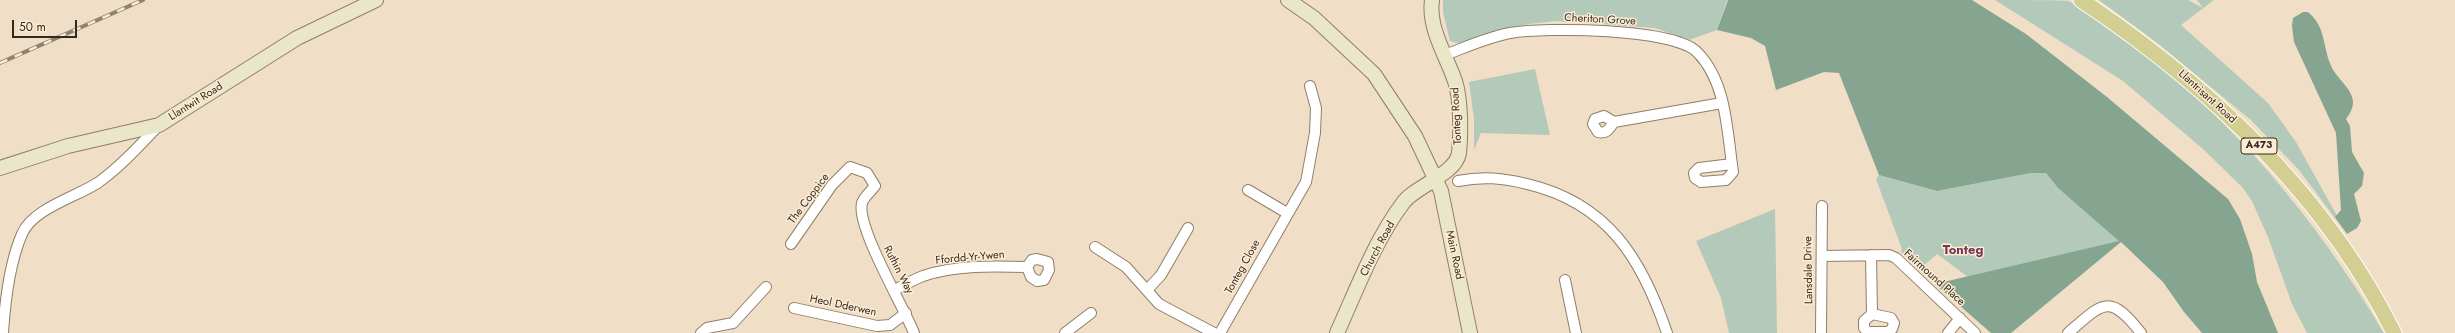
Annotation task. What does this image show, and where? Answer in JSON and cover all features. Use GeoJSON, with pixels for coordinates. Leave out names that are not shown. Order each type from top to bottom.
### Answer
{"type":"FeatureCollection","features":[{"type":"Feature","properties":{"kind":"main road","name":"Llantwit Road"},"geometry":{"type":"LineString","coordinates":[[0,168],[68,146],[159,125],[298,38],[376,0]]}},
{"type":"Feature","properties":{"kind":"main road","name":"Main Road"},"geometry":{"type":"LineString","coordinates":[[1288,0],[1314,18],[1374,74],[1415,136],[1441,191],[1470,333]]}},
{"type":"Feature","properties":{"kind":"main road","name":"Tonteg Road"},"geometry":{"type":"LineString","coordinates":[[1432,0],[1433,23],[1455,83],[1460,139],[1458,156],[1451,166],[1436,178]]}},
{"type":"Feature","properties":{"kind":"main road","name":"Llantrisant Road"},"geometry":{"type":"LineString","coordinates":[[2081,0],[2159,55],[2219,107],[2266,153],[2307,199],[2353,261],[2394,333]]}},
{"type":"Feature","properties":{"kind":"main road","name":"Church Road"},"geometry":{"type":"LineString","coordinates":[[1337,333],[1378,246],[1403,202],[1436,178]]}},
{"type":"Feature","properties":{"kind":"street","name":"Cheriton Grove"},"geometry":{"type":"LineString","coordinates":[[1445,55],[1497,36],[1535,30],[1645,34],[1677,41],[1697,52],[1712,76],[1722,103],[1732,164]]}},
{"type":"Feature","properties":{"kind":"street","name":"Tonteg Close"},"geometry":{"type":"LineString","coordinates":[[1220,333],[1306,182],[1315,133],[1316,108],[1310,86]]}},
{"type":"Feature","properties":{"kind":"street"},"geometry":{"type":"LineString","coordinates":[[1614,122],[1722,103]]}},
{"type":"Feature","properties":{"kind":"street"},"geometry":{"type":"LineString","coordinates":[[3,333],[5,295],[22,233],[38,216],[58,202],[98,182],[129,157],[159,125]]}},
{"type":"Feature","properties":{"kind":"street","name":"The Coppice"},"geometry":{"type":"LineString","coordinates":[[791,244],[832,185],[850,167],[867,173],[875,186],[862,202],[861,217]]}},
{"type":"Feature","properties":{"kind":"street"},"geometry":{"type":"LineString","coordinates":[[1458,181],[1475,177],[1503,178],[1563,195],[1591,211],[1609,226],[1628,249],[1653,297],[1667,333]]}},
{"type":"Feature","properties":{"kind":"street"},"geometry":{"type":"LineString","coordinates":[[1248,190],[1287,213]]}},
{"type":"Feature","properties":{"kind":"street","name":"Lansdale Drive"},"geometry":{"type":"LineString","coordinates":[[1821,333],[1822,206]]}},
{"type":"Feature","properties":{"kind":"street","name":"Ruthin Way"},"geometry":{"type":"LineString","coordinates":[[861,217],[876,255],[895,290],[914,333]]}},
{"type":"Feature","properties":{"kind":"street"},"geometry":{"type":"LineString","coordinates":[[1147,290],[1161,275],[1188,228]]}},
{"type":"Feature","properties":{"kind":"street"},"geometry":{"type":"LineString","coordinates":[[1095,247],[1126,267],[1160,304],[1214,333]]}},
{"type":"Feature","properties":{"kind":"street"},"geometry":{"type":"LineString","coordinates":[[1871,255],[1872,314]]}},
{"type":"Feature","properties":{"kind":"street","name":"Fairmound Place"},"geometry":{"type":"LineString","coordinates":[[1822,256],[1889,255],[1896,258],[1975,333]]}},
{"type":"Feature","properties":{"kind":"street","name":"Ffordd-Yr-Ywen"},"geometry":{"type":"LineString","coordinates":[[895,290],[922,276],[941,271],[1004,266],[1027,267]]}},
{"type":"Feature","properties":{"kind":"street"},"geometry":{"type":"LineString","coordinates":[[1565,280],[1576,333]]}},
{"type":"Feature","properties":{"kind":"street"},"geometry":{"type":"LineString","coordinates":[[701,333],[707,328],[733,323],[766,287]]}},
{"type":"Feature","properties":{"kind":"street"},"geometry":{"type":"LineString","coordinates":[[2068,333],[2096,309],[2104,306],[2116,307],[2125,313],[2141,333]]}},
{"type":"Feature","properties":{"kind":"street","name":"Heol Dderwen"},"geometry":{"type":"LineString","coordinates":[[794,308],[877,326],[890,325],[906,313]]}},
{"type":"Feature","properties":{"kind":"street"},"geometry":{"type":"LineString","coordinates":[[1065,333],[1090,313]]}},
{"type":"Feature","properties":{"kind":"street"},"geometry":{"type":"LineString","coordinates":[[1948,333],[1960,318]]}},
{"type":"Feature","properties":{"kind":"green space"},"geometry":{"type":"Polygon","coordinates":[[[1443,0],[1727,0],[1717,30],[1689,40],[1655,28],[1556,21],[1528,24],[1458,43],[1450,41],[1443,12],[1443,0]]]}},
{"type":"Feature","properties":{"kind":"green space"},"geometry":{"type":"Polygon","coordinates":[[[1728,0],[1972,0],[2026,34],[2107,97],[2228,199],[2240,219],[2252,254],[2257,282],[2278,333],[2202,333],[2184,312],[2163,282],[2121,242],[2011,333],[1991,333],[1935,284],[2119,241],[2058,188],[2046,173],[2031,173],[1937,191],[1879,175],[1839,73],[1824,72],[1776,90],[1765,46],[1751,38],[1717,30],[1728,0]]]}},
{"type":"Feature","properties":{"kind":"green space"},"geometry":{"type":"Polygon","coordinates":[[[1995,0],[2068,1],[2093,16],[2158,65],[2233,133],[2267,170],[2329,249],[2358,291],[2384,333],[2307,333],[2292,304],[2268,237],[2252,201],[2242,187],[2203,149],[2123,81],[1995,0]]]}},
{"type":"Feature","properties":{"kind":"green space"},"geometry":{"type":"Polygon","coordinates":[[[2099,0],[2188,0],[2203,8],[2197,0],[2214,0],[2181,25],[2268,103],[2296,142],[2347,234],[2299,170],[2252,121],[2156,42],[2099,0]]]}},
{"type":"Feature","properties":{"kind":"green space"},"geometry":{"type":"Polygon","coordinates":[[[2303,12],[2308,12],[2318,25],[2332,68],[2348,89],[2353,102],[2352,109],[2346,119],[2350,126],[2352,152],[2364,173],[2362,186],[2354,194],[2361,221],[2357,228],[2347,234],[2335,217],[2341,210],[2336,133],[2294,42],[2292,26],[2293,18],[2303,12]]]}},
{"type":"Feature","properties":{"kind":"green space"},"geometry":{"type":"Polygon","coordinates":[[[1535,69],[1550,135],[1481,133],[1474,150],[1474,119],[1469,82],[1535,69]]]}},
{"type":"Feature","properties":{"kind":"green space"},"geometry":{"type":"Polygon","coordinates":[[[2031,173],[2046,173],[2058,188],[2122,241],[1968,277],[1937,254],[1920,269],[1901,252],[1902,249],[1876,179],[1879,175],[1937,191],[2031,173]]]}},
{"type":"Feature","properties":{"kind":"green space"},"geometry":{"type":"Polygon","coordinates":[[[1775,209],[1777,333],[1729,333],[1721,298],[1696,241],[1775,209]]]}},
{"type":"Feature","properties":{"kind":"railway"},"geometry":{"type":"LineString","coordinates":[[0,63],[143,0]]}},
{"type":"Feature","properties":{"kind":"district","name":"Tonteg"},"geometry":{"type":"Point","coordinates":[1963,251]}}]}
